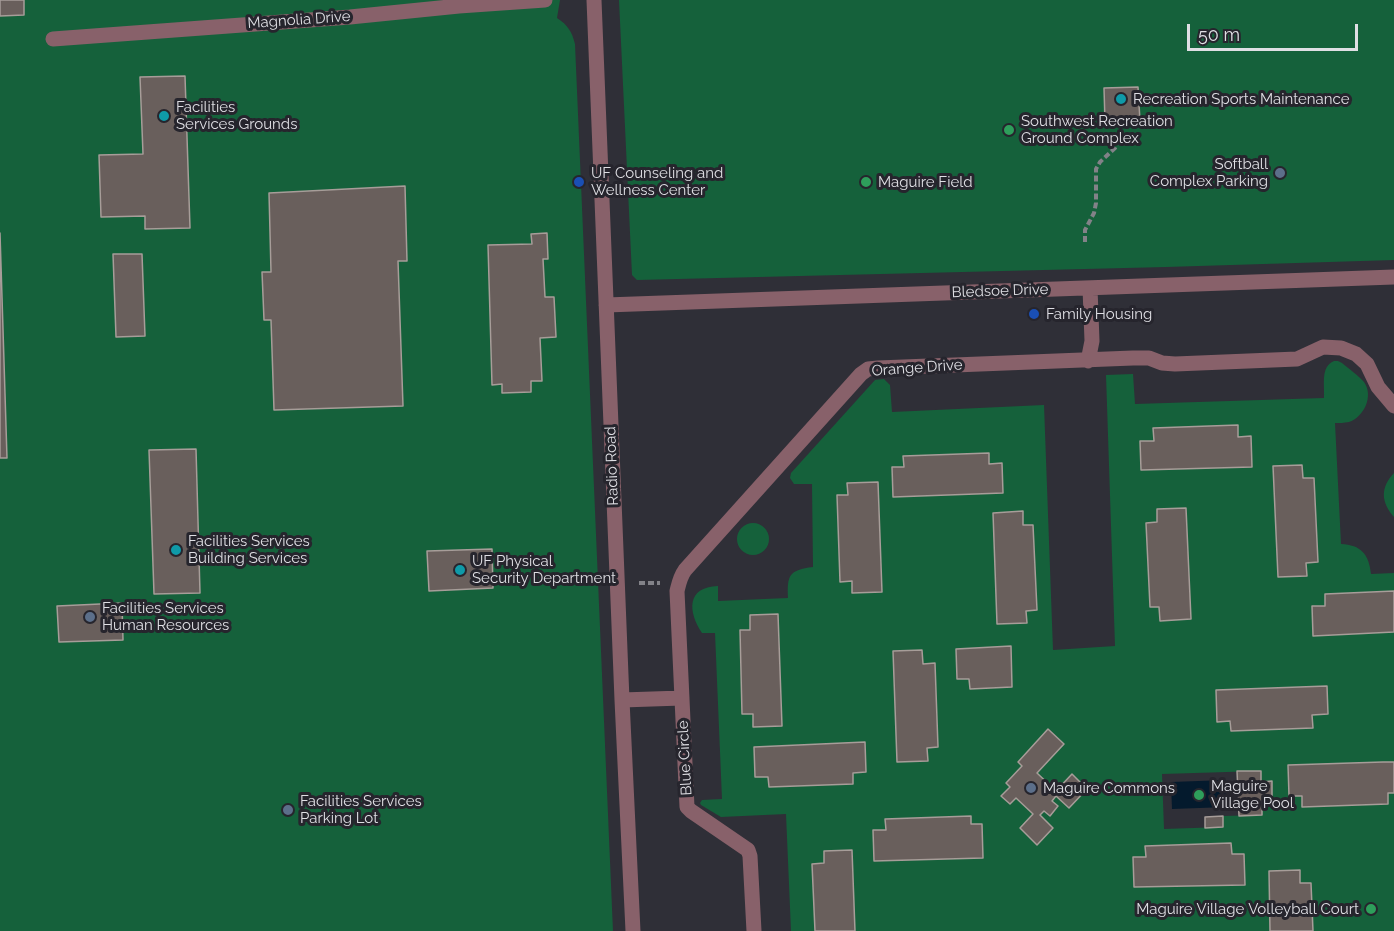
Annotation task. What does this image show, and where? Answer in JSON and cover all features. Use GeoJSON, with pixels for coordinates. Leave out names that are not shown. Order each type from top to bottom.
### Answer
{"type":"FeatureCollection","features":[{"type":"Feature","properties":{"kind":"street","name":"Magnolia Drive"},"geometry":{"type":"LineString","coordinates":[[53,39],[545,0]]}},
{"type":"Feature","properties":{"kind":"street","name":"Radio Road"},"geometry":{"type":"LineString","coordinates":[[594,0],[633,931]]}},
{"type":"Feature","properties":{"kind":"street","name":"Bledsoe Drive"},"geometry":{"type":"LineString","coordinates":[[606,305],[1394,277]]}},
{"type":"Feature","properties":{"kind":"street"},"geometry":{"type":"LineString","coordinates":[[1088,361],[1092,341],[1090,288]]}},
{"type":"Feature","properties":{"kind":"street","name":"Orange Drive"},"geometry":{"type":"LineString","coordinates":[[682,698],[678,591],[680,576],[759,486],[868,369],[1149,358],[1162,363],[1175,364],[1297,359],[1323,348],[1341,348],[1356,354],[1367,364],[1378,387],[1394,406]]}},
{"type":"Feature","properties":{"kind":"street"},"geometry":{"type":"LineString","coordinates":[[622,700],[682,698]]}},
{"type":"Feature","properties":{"kind":"street","name":"Blue Circle"},"geometry":{"type":"LineString","coordinates":[[682,698],[687,807],[748,850],[754,931]]}},
{"type":"Feature","properties":{"kind":"path"},"geometry":{"type":"LineString","coordinates":[[1085,242],[1084,230],[1094,213],[1096,203],[1096,169],[1115,148],[1119,140],[1120,121]]}},
{"type":"Feature","properties":{"kind":"green space"},"geometry":{"type":"Polygon","coordinates":[[[0,0],[560,0],[557,18],[569,29],[575,44],[613,931],[0,931],[0,0]]]}},
{"type":"Feature","properties":{"kind":"green space","name":"Southwest Recreation Ground Complex"},"geometry":{"type":"Polygon","coordinates":[[[619,0],[1394,0],[1394,260],[637,280],[632,275],[619,0]]]}},
{"type":"Feature","properties":{"kind":"green space"},"geometry":{"type":"Polygon","coordinates":[[[1334,361],[1342,363],[1364,382],[1368,393],[1366,405],[1359,416],[1349,422],[1335,423],[1341,544],[1354,546],[1363,552],[1371,574],[1394,573],[1394,591],[1325,594],[1325,606],[1313,606],[1314,636],[1394,632],[1394,762],[1288,765],[1289,796],[1302,796],[1302,807],[1388,804],[1388,793],[1394,793],[1394,931],[1313,931],[1311,883],[1300,883],[1299,870],[1269,871],[1270,931],[855,931],[852,850],[824,851],[824,863],[812,864],[815,931],[791,931],[786,814],[721,817],[700,803],[702,800],[722,799],[715,633],[702,633],[694,617],[693,602],[700,591],[718,586],[718,601],[788,598],[788,584],[791,575],[799,570],[813,567],[812,484],[794,484],[790,478],[791,473],[875,380],[884,379],[890,385],[892,412],[1044,405],[1053,650],[1115,646],[1106,375],[1133,374],[1135,404],[1324,398],[1324,377],[1330,364],[1334,361]],[[1238,426],[1153,429],[1154,441],[1141,442],[1142,470],[1251,467],[1250,436],[1238,437],[1238,426]],[[989,454],[903,457],[904,467],[892,467],[893,497],[1003,493],[1002,464],[989,464],[989,454]],[[1273,467],[1278,577],[1307,576],[1306,563],[1318,562],[1314,478],[1303,478],[1273,467]],[[878,482],[848,483],[848,495],[837,496],[840,581],[852,581],[852,593],[882,592],[878,482]],[[1186,508],[1157,509],[1157,522],[1146,523],[1150,607],[1159,607],[1160,621],[1191,619],[1186,508]],[[1022,511],[993,513],[998,624],[1026,623],[1026,611],[1037,610],[1033,525],[1023,525],[1022,511]],[[750,615],[750,630],[740,630],[742,714],[753,714],[782,725],[778,615],[750,615]],[[1011,646],[956,649],[957,679],[969,679],[970,689],[1012,687],[1011,646]],[[922,650],[893,651],[898,762],[928,761],[927,748],[938,747],[935,663],[923,664],[922,650]],[[1327,686],[1217,721],[1230,721],[1231,731],[1313,728],[1312,715],[1327,686]],[[1049,729],[1018,762],[1022,766],[1006,783],[1010,787],[1001,796],[1010,804],[1016,798],[1033,814],[1037,845],[1053,828],[1040,815],[1044,811],[1050,816],[1058,807],[1052,801],[1056,796],[1069,808],[1087,789],[1072,774],[1056,791],[1037,773],[1064,744],[1049,729]],[[836,743],[755,747],[755,777],[768,777],[769,787],[853,783],[853,773],[866,772],[836,743]],[[1260,771],[1162,774],[1164,829],[1223,827],[1223,816],[1262,815],[1262,798],[1272,797],[1272,781],[1261,782],[1260,771]],[[970,816],[886,819],[886,830],[873,831],[874,861],[982,858],[982,824],[971,824],[970,816]],[[1231,843],[1146,846],[1146,857],[1133,858],[1134,887],[1245,885],[1244,854],[1232,854],[1231,843]]]}},
{"type":"Feature","properties":{"kind":"green space"},"geometry":{"type":"Polygon","coordinates":[[[1394,473],[1394,517],[1387,506],[1384,490],[1394,473]]]}},
{"type":"Feature","properties":{"kind":"green space"},"geometry":{"type":"Polygon","coordinates":[[[753,523],[764,528],[769,539],[764,550],[753,555],[742,550],[737,539],[742,528],[753,523]]]}},
{"type":"Feature","properties":{"kind":"water","name":"Maguire Village Pool"},"geometry":{"type":"Polygon","coordinates":[[[1226,780],[1227,807],[1172,809],[1171,782],[1226,780]]]}},
{"type":"Feature","properties":{"kind":"building"},"geometry":{"type":"Polygon","coordinates":[[[0,0],[24,0],[24,15],[0,16],[0,0]]]}},
{"type":"Feature","properties":{"kind":"building","name":"Facilities Services Grounds"},"geometry":{"type":"Polygon","coordinates":[[[185,76],[190,228],[145,229],[145,216],[101,217],[99,155],[143,154],[140,77],[185,76]]]}},
{"type":"Feature","properties":{"kind":"building","name":"Recreation Sports Maintenance"},"geometry":{"type":"Polygon","coordinates":[[[1138,87],[1140,121],[1105,122],[1104,88],[1138,87]]]}},
{"type":"Feature","properties":{"kind":"building"},"geometry":{"type":"Polygon","coordinates":[[[405,186],[407,261],[398,261],[403,406],[274,410],[271,320],[264,320],[262,272],[271,272],[269,193],[405,186]]]}},
{"type":"Feature","properties":{"kind":"building"},"geometry":{"type":"Polygon","coordinates":[[[0,233],[7,458],[0,458],[0,233]]]}},
{"type":"Feature","properties":{"kind":"building"},"geometry":{"type":"Polygon","coordinates":[[[547,233],[548,259],[543,259],[545,297],[554,297],[556,337],[540,338],[542,381],[531,381],[531,392],[502,393],[502,384],[492,385],[488,245],[532,244],[531,234],[547,233]]]}},
{"type":"Feature","properties":{"kind":"building"},"geometry":{"type":"Polygon","coordinates":[[[113,254],[142,254],[145,336],[116,337],[113,254]]]}},
{"type":"Feature","properties":{"kind":"building"},"geometry":{"type":"Polygon","coordinates":[[[1238,425],[1238,437],[1251,436],[1252,467],[1141,470],[1140,441],[1154,441],[1153,428],[1238,425]]]}},
{"type":"Feature","properties":{"kind":"building","name":"Facilities Services Building Services"},"geometry":{"type":"Polygon","coordinates":[[[196,449],[200,593],[154,594],[149,450],[196,449]]]}},
{"type":"Feature","properties":{"kind":"building"},"geometry":{"type":"Polygon","coordinates":[[[989,453],[989,464],[1002,463],[1003,493],[893,497],[892,467],[904,467],[903,456],[989,453]]]}},
{"type":"Feature","properties":{"kind":"building"},"geometry":{"type":"Polygon","coordinates":[[[1302,465],[1303,478],[1314,478],[1318,562],[1306,563],[1307,576],[1278,577],[1273,466],[1302,465]]]}},
{"type":"Feature","properties":{"kind":"building"},"geometry":{"type":"Polygon","coordinates":[[[878,482],[882,592],[852,593],[852,581],[840,582],[837,495],[848,495],[847,483],[878,482]]]}},
{"type":"Feature","properties":{"kind":"building"},"geometry":{"type":"Polygon","coordinates":[[[1186,508],[1191,619],[1160,621],[1159,607],[1150,607],[1146,523],[1157,522],[1157,509],[1186,508]]]}},
{"type":"Feature","properties":{"kind":"building"},"geometry":{"type":"Polygon","coordinates":[[[1023,511],[1023,525],[1033,525],[1037,610],[1026,611],[1027,623],[997,624],[993,513],[1023,511]]]}},
{"type":"Feature","properties":{"kind":"building","name":"UF Physical Security Department"},"geometry":{"type":"Polygon","coordinates":[[[492,549],[493,588],[429,591],[427,551],[492,549]]]}},
{"type":"Feature","properties":{"kind":"building"},"geometry":{"type":"Polygon","coordinates":[[[1394,591],[1394,632],[1313,636],[1312,606],[1325,606],[1325,594],[1394,591]]]}},
{"type":"Feature","properties":{"kind":"building","name":"Facilities Services Human Resources"},"geometry":{"type":"Polygon","coordinates":[[[122,603],[123,640],[59,642],[57,606],[122,603]]]}},
{"type":"Feature","properties":{"kind":"building"},"geometry":{"type":"Polygon","coordinates":[[[778,614],[782,726],[753,727],[753,714],[742,714],[740,630],[750,630],[750,615],[778,614]]]}},
{"type":"Feature","properties":{"kind":"building"},"geometry":{"type":"Polygon","coordinates":[[[1011,646],[1012,687],[970,689],[969,679],[957,679],[956,649],[1011,646]]]}},
{"type":"Feature","properties":{"kind":"building"},"geometry":{"type":"Polygon","coordinates":[[[922,650],[923,664],[935,663],[938,747],[927,748],[928,761],[897,762],[893,651],[922,650]]]}},
{"type":"Feature","properties":{"kind":"building"},"geometry":{"type":"Polygon","coordinates":[[[1327,686],[1328,714],[1312,715],[1313,728],[1231,731],[1230,721],[1217,722],[1216,690],[1327,686]]]}},
{"type":"Feature","properties":{"kind":"building","name":"Maguire Commons"},"geometry":{"type":"Polygon","coordinates":[[[1048,729],[1064,744],[1037,773],[1056,791],[1072,774],[1087,789],[1069,808],[1056,796],[1052,801],[1058,806],[1050,816],[1044,811],[1040,815],[1053,828],[1037,845],[1020,828],[1033,814],[1016,798],[1010,804],[1001,796],[1010,787],[1006,783],[1022,766],[1018,762],[1048,729]]]}},
{"type":"Feature","properties":{"kind":"building"},"geometry":{"type":"Polygon","coordinates":[[[865,742],[866,772],[853,773],[853,784],[769,787],[768,777],[755,777],[754,747],[865,742]]]}},
{"type":"Feature","properties":{"kind":"building"},"geometry":{"type":"Polygon","coordinates":[[[1394,762],[1394,793],[1388,793],[1388,804],[1302,807],[1302,796],[1289,796],[1288,765],[1394,762]]]}},
{"type":"Feature","properties":{"kind":"building"},"geometry":{"type":"Polygon","coordinates":[[[1237,771],[1261,771],[1261,782],[1272,781],[1272,797],[1262,798],[1262,815],[1239,816],[1237,771]]]}},
{"type":"Feature","properties":{"kind":"building"},"geometry":{"type":"Polygon","coordinates":[[[971,816],[971,824],[982,824],[983,858],[874,861],[873,830],[886,830],[885,819],[971,816]]]}},
{"type":"Feature","properties":{"kind":"building"},"geometry":{"type":"Polygon","coordinates":[[[1223,816],[1223,827],[1205,828],[1205,817],[1223,816]]]}},
{"type":"Feature","properties":{"kind":"building"},"geometry":{"type":"Polygon","coordinates":[[[1231,843],[1232,854],[1244,854],[1245,885],[1134,887],[1133,857],[1146,857],[1145,846],[1231,843]]]}},
{"type":"Feature","properties":{"kind":"building"},"geometry":{"type":"Polygon","coordinates":[[[852,850],[855,931],[815,931],[812,864],[824,863],[824,851],[852,850]]]}},
{"type":"Feature","properties":{"kind":"building"},"geometry":{"type":"Polygon","coordinates":[[[1300,870],[1300,883],[1311,883],[1313,931],[1270,931],[1269,871],[1300,870]]]}},
{"type":"Feature","properties":{"kind":"place","name":"Recreation Sports Maintenance"},"geometry":{"type":"Point","coordinates":[1121,99]}},
{"type":"Feature","properties":{"kind":"place","name":"Facilities Services Grounds"},"geometry":{"type":"Point","coordinates":[164,116]}},
{"type":"Feature","properties":{"kind":"place","name":"Southwest Recreation Ground Complex"},"geometry":{"type":"Point","coordinates":[1009,130]}},
{"type":"Feature","properties":{"kind":"place","name":"Softball Complex Parking"},"geometry":{"type":"Point","coordinates":[1280,173]}},
{"type":"Feature","properties":{"kind":"place","name":"UF Counseling and Wellness Center"},"geometry":{"type":"Point","coordinates":[579,182]}},
{"type":"Feature","properties":{"kind":"place","name":"Maguire Field"},"geometry":{"type":"Point","coordinates":[866,182]}},
{"type":"Feature","properties":{"kind":"place","name":"Family Housing"},"geometry":{"type":"Point","coordinates":[1034,314]}},
{"type":"Feature","properties":{"kind":"place","name":"Facilities Services Building Services"},"geometry":{"type":"Point","coordinates":[176,550]}},
{"type":"Feature","properties":{"kind":"place","name":"UF Physical Security Department"},"geometry":{"type":"Point","coordinates":[460,570]}},
{"type":"Feature","properties":{"kind":"place","name":"Facilities Services Human Resources"},"geometry":{"type":"Point","coordinates":[90,617]}},
{"type":"Feature","properties":{"kind":"place","name":"Maguire Commons"},"geometry":{"type":"Point","coordinates":[1031,788]}},
{"type":"Feature","properties":{"kind":"place","name":"Maguire Village Pool"},"geometry":{"type":"Point","coordinates":[1199,795]}},
{"type":"Feature","properties":{"kind":"place","name":"Facilities Services Parking Lot"},"geometry":{"type":"Point","coordinates":[288,810]}},
{"type":"Feature","properties":{"kind":"place","name":"Maguire Village Volleyball Court"},"geometry":{"type":"Point","coordinates":[1371,909]}}]}
